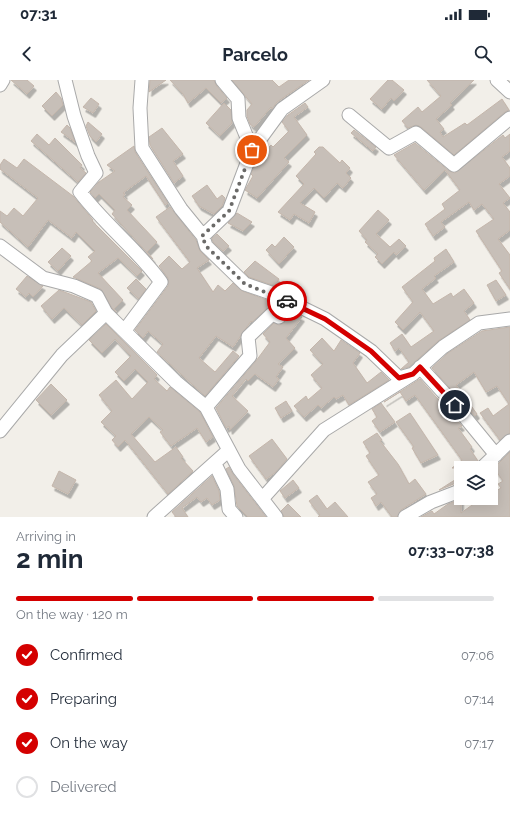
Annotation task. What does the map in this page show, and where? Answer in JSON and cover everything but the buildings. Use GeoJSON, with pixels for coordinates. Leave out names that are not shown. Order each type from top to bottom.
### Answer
{"type":"FeatureCollection","features":[{"type":"Feature","properties":{"kind":"street"},"geometry":{"type":"LineString","coordinates":[[0,85],[3,80]]}},
{"type":"Feature","properties":{"kind":"street"},"geometry":{"type":"LineString","coordinates":[[65,80],[74,116],[88,156],[96,173],[80,192],[92,208],[150,266],[162,282],[124,330]]}},
{"type":"Feature","properties":{"kind":"street"},"geometry":{"type":"LineString","coordinates":[[142,80],[140,108],[142,148],[180,209],[202,236],[206,246],[245,284],[278,296],[325,319],[371,351],[399,378],[416,371]]}},
{"type":"Feature","properties":{"kind":"street"},"geometry":{"type":"LineString","coordinates":[[222,80],[238,100],[239,118],[252,150]]}},
{"type":"Feature","properties":{"kind":"street"},"geometry":{"type":"LineString","coordinates":[[202,236],[229,211],[252,150],[282,109],[323,80]]}},
{"type":"Feature","properties":{"kind":"street"},"geometry":{"type":"LineString","coordinates":[[497,80],[510,92]]}},
{"type":"Feature","properties":{"kind":"street"},"geometry":{"type":"LineString","coordinates":[[349,115],[390,148],[416,133],[454,165],[510,118]]}},
{"type":"Feature","properties":{"kind":"street"},"geometry":{"type":"LineString","coordinates":[[0,246],[43,278],[74,286],[97,296],[106,313],[176,382],[206,407],[239,468],[276,517]]}},
{"type":"Feature","properties":{"kind":"street"},"geometry":{"type":"LineString","coordinates":[[206,407],[250,356],[248,337],[272,314],[279,317],[278,296]]}},
{"type":"Feature","properties":{"kind":"street"},"geometry":{"type":"LineString","coordinates":[[0,430],[62,355],[106,313]]}},
{"type":"Feature","properties":{"kind":"street"},"geometry":{"type":"LineString","coordinates":[[262,499],[324,430],[416,371],[444,347],[480,323],[510,319]]}},
{"type":"Feature","properties":{"kind":"street"},"geometry":{"type":"LineString","coordinates":[[416,371],[460,410],[496,455]]}},
{"type":"Feature","properties":{"kind":"street"},"geometry":{"type":"LineString","coordinates":[[490,461],[510,441]]}},
{"type":"Feature","properties":{"kind":"street"},"geometry":{"type":"LineString","coordinates":[[154,517],[229,450]]}},
{"type":"Feature","properties":{"kind":"street"},"geometry":{"type":"LineString","coordinates":[[215,464],[227,489],[229,509],[236,517]]}},
{"type":"Feature","properties":{"kind":"street"},"geometry":{"type":"LineString","coordinates":[[405,517],[431,502],[454,493]]}},
{"type":"Feature","properties":{"kind":"way so far"},"geometry":{"type":"LineString","coordinates":[[252,150],[229,211],[202,236],[206,246],[245,284],[274,294],[287,301]]}},
{"type":"Feature","properties":{"kind":"route"},"geometry":{"type":"LineString","coordinates":[[287,301],[325,319],[371,351],[399,378],[413,374],[420,367],[455,405]]}}]}
